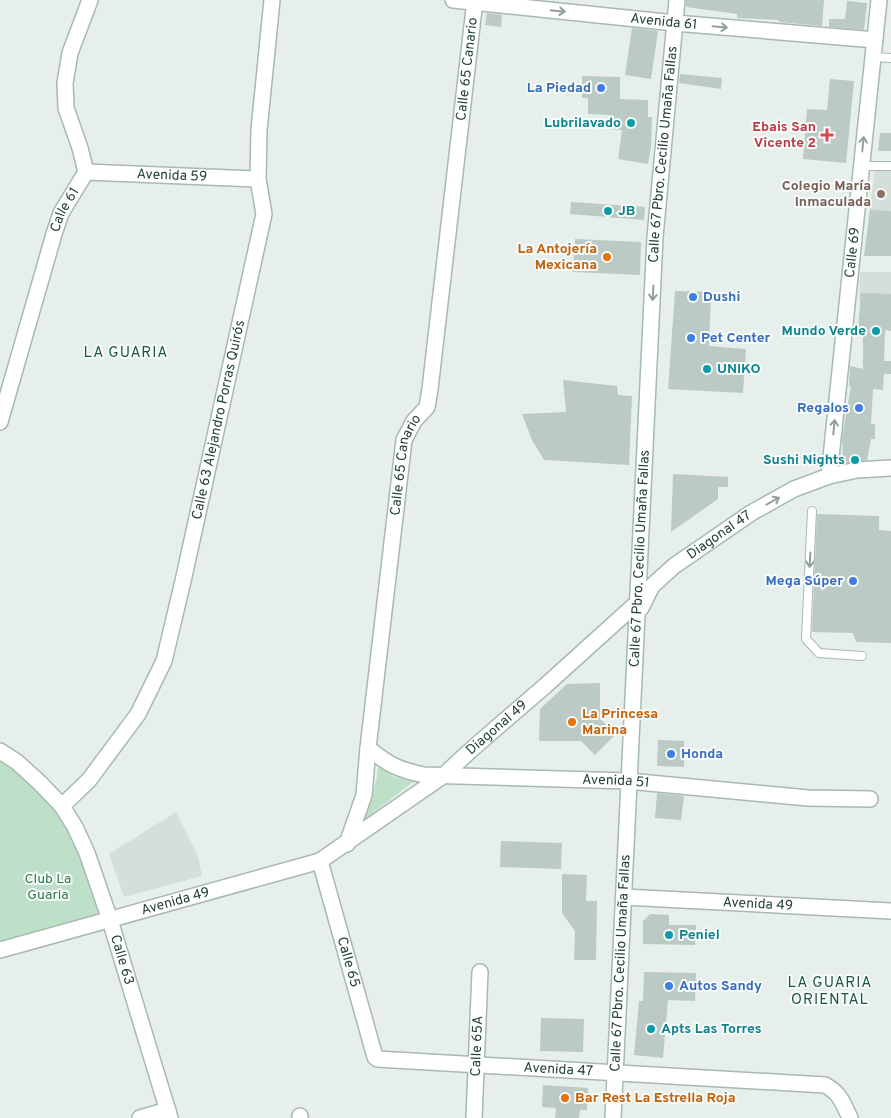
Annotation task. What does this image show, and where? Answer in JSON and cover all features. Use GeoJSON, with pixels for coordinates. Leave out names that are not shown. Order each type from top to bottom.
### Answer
{"type":"FeatureCollection","features":[{"type":"Feature","properties":{"kind":"street","name":"Calle 61"},"geometry":{"type":"LineString","coordinates":[[0,422],[61,213],[86,172],[66,108],[65,83],[70,53],[90,0]]}},
{"type":"Feature","properties":{"kind":"street","name":"Calle 63 Alejandro Porras Quirós"},"geometry":{"type":"LineString","coordinates":[[62,806],[89,780],[138,714],[164,660],[264,214],[258,179],[259,130],[272,0]]}},
{"type":"Feature","properties":{"kind":"street","name":"Avenida 61"},"geometry":{"type":"LineString","coordinates":[[454,0],[675,24],[875,40]]}},
{"type":"Feature","properties":{"kind":"street","name":"Calle 67 Pbro. Cecilio Umaña Fallas"},"geometry":{"type":"LineString","coordinates":[[613,1118],[655,237],[678,0]]}},
{"type":"Feature","properties":{"kind":"street","name":"Calle 69"},"geometry":{"type":"LineString","coordinates":[[828,476],[879,0]]}},
{"type":"Feature","properties":{"kind":"street","name":"Calle 65 Canario"},"geometry":{"type":"LineString","coordinates":[[347,844],[363,800],[404,440],[414,421],[427,407],[430,389],[475,1]]}},
{"type":"Feature","properties":{"kind":"street","name":"Avenida 59"},"geometry":{"type":"LineString","coordinates":[[86,172],[258,179]]}},
{"type":"Feature","properties":{"kind":"street","name":"Diagonal 47"},"geometry":{"type":"LineString","coordinates":[[637,624],[645,597],[652,586],[674,566],[751,513],[794,489],[828,476],[857,470],[891,468]]}},
{"type":"Feature","properties":{"kind":"street"},"geometry":{"type":"LineString","coordinates":[[641,549],[647,564],[653,571],[664,571],[674,566]]}},
{"type":"Feature","properties":{"kind":"street","name":"Diagonal 49"},"geometry":{"type":"LineString","coordinates":[[347,844],[444,775],[472,748],[545,686],[638,602]]}},
{"type":"Feature","properties":{"kind":"street","name":"Avenida 51"},"geometry":{"type":"LineString","coordinates":[[368,748],[389,764],[424,775],[628,781],[808,798],[870,799]]}},
{"type":"Feature","properties":{"kind":"street"},"geometry":{"type":"LineString","coordinates":[[0,751],[17,762],[62,806]]}},
{"type":"Feature","properties":{"kind":"street","name":"Calle 63"},"geometry":{"type":"LineString","coordinates":[[62,806],[75,827],[87,853],[110,920],[169,1114]]}},
{"type":"Feature","properties":{"kind":"street","name":"Avenida 49"},"geometry":{"type":"LineString","coordinates":[[0,950],[320,861],[347,844]]}},
{"type":"Feature","properties":{"kind":"street","name":"Calle 65"},"geometry":{"type":"LineString","coordinates":[[320,861],[375,1057],[381,1061]]}},
{"type":"Feature","properties":{"kind":"street","name":"Avenida 49"},"geometry":{"type":"LineString","coordinates":[[624,897],[891,911]]}},
{"type":"Feature","properties":{"kind":"street","name":"Calle 65A"},"geometry":{"type":"LineString","coordinates":[[474,1118],[480,972]]}},
{"type":"Feature","properties":{"kind":"street","name":"Avenida 47"},"geometry":{"type":"LineString","coordinates":[[381,1061],[825,1085],[835,1090],[841,1098],[850,1118]]}},
{"type":"Feature","properties":{"kind":"street"},"geometry":{"type":"LineString","coordinates":[[140,1118],[169,1114]]}},
{"type":"Feature","properties":{"kind":"lane"},"geometry":{"type":"LineString","coordinates":[[873,57],[891,58]]}},
{"type":"Feature","properties":{"kind":"lane"},"geometry":{"type":"LineString","coordinates":[[861,166],[891,166]]}},
{"type":"Feature","properties":{"kind":"lane"},"geometry":{"type":"LineString","coordinates":[[812,511],[806,639],[819,653],[862,656]]}},
{"type":"Feature","properties":{"kind":"shaded area","name":"Colegio María Inmaculada"},"geometry":{"type":"Polygon","coordinates":[[[891,168],[891,220],[868,221],[875,169],[891,168]]]}},
{"type":"Feature","properties":{"kind":"shaded area"},"geometry":{"type":"Polygon","coordinates":[[[860,272],[891,272],[891,303],[859,301],[860,272]]]}},
{"type":"Feature","properties":{"kind":"shaded area"},"geometry":{"type":"Polygon","coordinates":[[[176,812],[198,856],[202,876],[124,897],[109,854],[176,812]]]}},
{"type":"Feature","properties":{"kind":"green space","name":"Club La Guaria"},"geometry":{"type":"Polygon","coordinates":[[[0,751],[62,806],[110,920],[0,950],[0,751]]]}},
{"type":"Feature","properties":{"kind":"green space"},"geometry":{"type":"Polygon","coordinates":[[[378,766],[394,777],[413,782],[365,819],[377,777],[378,766]]]}},
{"type":"Feature","properties":{"kind":"building"},"geometry":{"type":"Polygon","coordinates":[[[686,0],[824,0],[822,26],[779,22],[779,20],[737,18],[737,14],[686,7],[686,0]]]}},
{"type":"Feature","properties":{"kind":"building"},"geometry":{"type":"Polygon","coordinates":[[[847,1],[867,3],[864,30],[829,27],[829,19],[845,19],[847,1]]]}},
{"type":"Feature","properties":{"kind":"building"},"geometry":{"type":"Polygon","coordinates":[[[487,13],[502,15],[501,27],[485,25],[487,13]]]}},
{"type":"Feature","properties":{"kind":"building"},"geometry":{"type":"Polygon","coordinates":[[[632,28],[658,31],[651,79],[625,75],[632,28]]]}},
{"type":"Feature","properties":{"kind":"building"},"geometry":{"type":"Polygon","coordinates":[[[680,74],[722,78],[721,89],[679,83],[680,74]]]}},
{"type":"Feature","properties":{"kind":"building"},"geometry":{"type":"Polygon","coordinates":[[[582,76],[620,77],[620,99],[648,100],[648,117],[652,117],[651,147],[648,164],[618,159],[622,130],[610,129],[610,115],[588,114],[588,98],[582,98],[582,76]]]}},
{"type":"Feature","properties":{"kind":"building","name":"Ebais San Vicente 2"},"geometry":{"type":"Polygon","coordinates":[[[830,79],[854,81],[846,163],[803,159],[807,109],[827,110],[830,79]]]}},
{"type":"Feature","properties":{"kind":"building"},"geometry":{"type":"Polygon","coordinates":[[[880,133],[891,133],[891,151],[878,151],[880,133]]]}},
{"type":"Feature","properties":{"kind":"building","name":"JB"},"geometry":{"type":"Polygon","coordinates":[[[571,202],[645,207],[644,220],[570,214],[571,202]]]}},
{"type":"Feature","properties":{"kind":"building"},"geometry":{"type":"Polygon","coordinates":[[[870,210],[891,211],[891,256],[864,256],[870,210]]]}},
{"type":"Feature","properties":{"kind":"building","name":"La Antojería Mexicana"},"geometry":{"type":"Polygon","coordinates":[[[575,239],[641,242],[640,275],[573,272],[575,239]]]}},
{"type":"Feature","properties":{"kind":"building","name":"UNIKO"},"geometry":{"type":"Polygon","coordinates":[[[675,291],[711,292],[709,346],[746,349],[743,393],[668,389],[675,291]]]}},
{"type":"Feature","properties":{"kind":"building"},"geometry":{"type":"Polygon","coordinates":[[[861,293],[891,294],[891,331],[885,330],[884,361],[891,361],[891,374],[884,374],[883,390],[873,389],[871,424],[875,424],[875,439],[871,439],[867,460],[843,464],[842,438],[851,386],[849,386],[850,366],[863,369],[863,329],[858,329],[861,293]]]}},
{"type":"Feature","properties":{"kind":"building"},"geometry":{"type":"Polygon","coordinates":[[[563,380],[617,386],[618,395],[632,396],[629,465],[544,460],[532,440],[522,414],[566,412],[563,380]]]}},
{"type":"Feature","properties":{"kind":"building"},"geometry":{"type":"Polygon","coordinates":[[[673,474],[728,477],[728,487],[718,487],[718,499],[671,532],[673,474]]]}},
{"type":"Feature","properties":{"kind":"building","name":"Mega Súper"},"geometry":{"type":"Polygon","coordinates":[[[817,514],[879,516],[879,530],[891,531],[891,643],[856,642],[853,633],[812,632],[817,514]]]}},
{"type":"Feature","properties":{"kind":"building","name":"La Princesa Marina"},"geometry":{"type":"Polygon","coordinates":[[[600,683],[600,719],[616,734],[595,755],[581,741],[539,741],[540,709],[567,684],[600,683]]]}},
{"type":"Feature","properties":{"kind":"building","name":"Honda"},"geometry":{"type":"Polygon","coordinates":[[[658,740],[684,741],[684,767],[657,766],[658,740]]]}},
{"type":"Feature","properties":{"kind":"building"},"geometry":{"type":"Polygon","coordinates":[[[657,793],[684,796],[681,820],[655,818],[657,793]]]}},
{"type":"Feature","properties":{"kind":"building"},"geometry":{"type":"Polygon","coordinates":[[[501,841],[562,843],[561,869],[500,867],[501,841]]]}},
{"type":"Feature","properties":{"kind":"building"},"geometry":{"type":"Polygon","coordinates":[[[562,874],[587,875],[586,901],[597,901],[596,960],[574,960],[575,931],[562,913],[562,874]]]}},
{"type":"Feature","properties":{"kind":"building","name":"Peniel"},"geometry":{"type":"Polygon","coordinates":[[[650,914],[669,915],[669,925],[696,925],[695,945],[643,944],[643,921],[650,914]]]}},
{"type":"Feature","properties":{"kind":"building"},"geometry":{"type":"Polygon","coordinates":[[[644,972],[696,973],[695,1001],[668,1000],[663,1058],[634,1055],[639,1001],[643,1001],[644,972]]]}},
{"type":"Feature","properties":{"kind":"building"},"geometry":{"type":"Polygon","coordinates":[[[541,1018],[584,1019],[583,1052],[540,1051],[541,1018]]]}},
{"type":"Feature","properties":{"kind":"building","name":"Bar Rest La Estrella Roja"},"geometry":{"type":"Polygon","coordinates":[[[543,1085],[588,1088],[587,1110],[580,1110],[579,1118],[555,1118],[556,1108],[542,1107],[543,1085]]]}},
{"type":"Feature","properties":{"kind":"place","name":"La Piedad"},"geometry":{"type":"Point","coordinates":[601,88]}},
{"type":"Feature","properties":{"kind":"place","name":"Lubrilavado"},"geometry":{"type":"Point","coordinates":[631,123]}},
{"type":"Feature","properties":{"kind":"place","name":"Ebais San Vicente 2"},"geometry":{"type":"Point","coordinates":[827,135]}},
{"type":"Feature","properties":{"kind":"place","name":"Colegio María Inmaculada"},"geometry":{"type":"Point","coordinates":[881,194]}},
{"type":"Feature","properties":{"kind":"place","name":"JB"},"geometry":{"type":"Point","coordinates":[608,211]}},
{"type":"Feature","properties":{"kind":"place","name":"La Antojería Mexicana"},"geometry":{"type":"Point","coordinates":[607,257]}},
{"type":"Feature","properties":{"kind":"place","name":"Dushi"},"geometry":{"type":"Point","coordinates":[693,297]}},
{"type":"Feature","properties":{"kind":"place","name":"Mundo Verde"},"geometry":{"type":"Point","coordinates":[876,331]}},
{"type":"Feature","properties":{"kind":"place","name":"Pet Center"},"geometry":{"type":"Point","coordinates":[691,338]}},
{"type":"Feature","properties":{"kind":"place","name":"UNIKO"},"geometry":{"type":"Point","coordinates":[707,369]}},
{"type":"Feature","properties":{"kind":"place","name":"Regalos"},"geometry":{"type":"Point","coordinates":[859,408]}},
{"type":"Feature","properties":{"kind":"place","name":"Sushi Nights"},"geometry":{"type":"Point","coordinates":[855,460]}},
{"type":"Feature","properties":{"kind":"place","name":"Mega Súper"},"geometry":{"type":"Point","coordinates":[853,581]}},
{"type":"Feature","properties":{"kind":"place","name":"La Princesa Marina"},"geometry":{"type":"Point","coordinates":[572,722]}},
{"type":"Feature","properties":{"kind":"place","name":"Honda"},"geometry":{"type":"Point","coordinates":[671,754]}},
{"type":"Feature","properties":{"kind":"place","name":"Peniel"},"geometry":{"type":"Point","coordinates":[669,935]}},
{"type":"Feature","properties":{"kind":"place","name":"Autos Sandy"},"geometry":{"type":"Point","coordinates":[669,986]}},
{"type":"Feature","properties":{"kind":"place","name":"Apts Las Torres"},"geometry":{"type":"Point","coordinates":[651,1029]}},
{"type":"Feature","properties":{"kind":"place","name":"Bar Rest La Estrella Roja"},"geometry":{"type":"Point","coordinates":[565,1098]}},
{"type":"Feature","properties":{"kind":"district","name":"LA GUARIA"},"geometry":{"type":"Point","coordinates":[126,353]}},
{"type":"Feature","properties":{"kind":"district","name":"LA GUARIA ORIENTAL"},"geometry":{"type":"Point","coordinates":[830,992]}}]}
